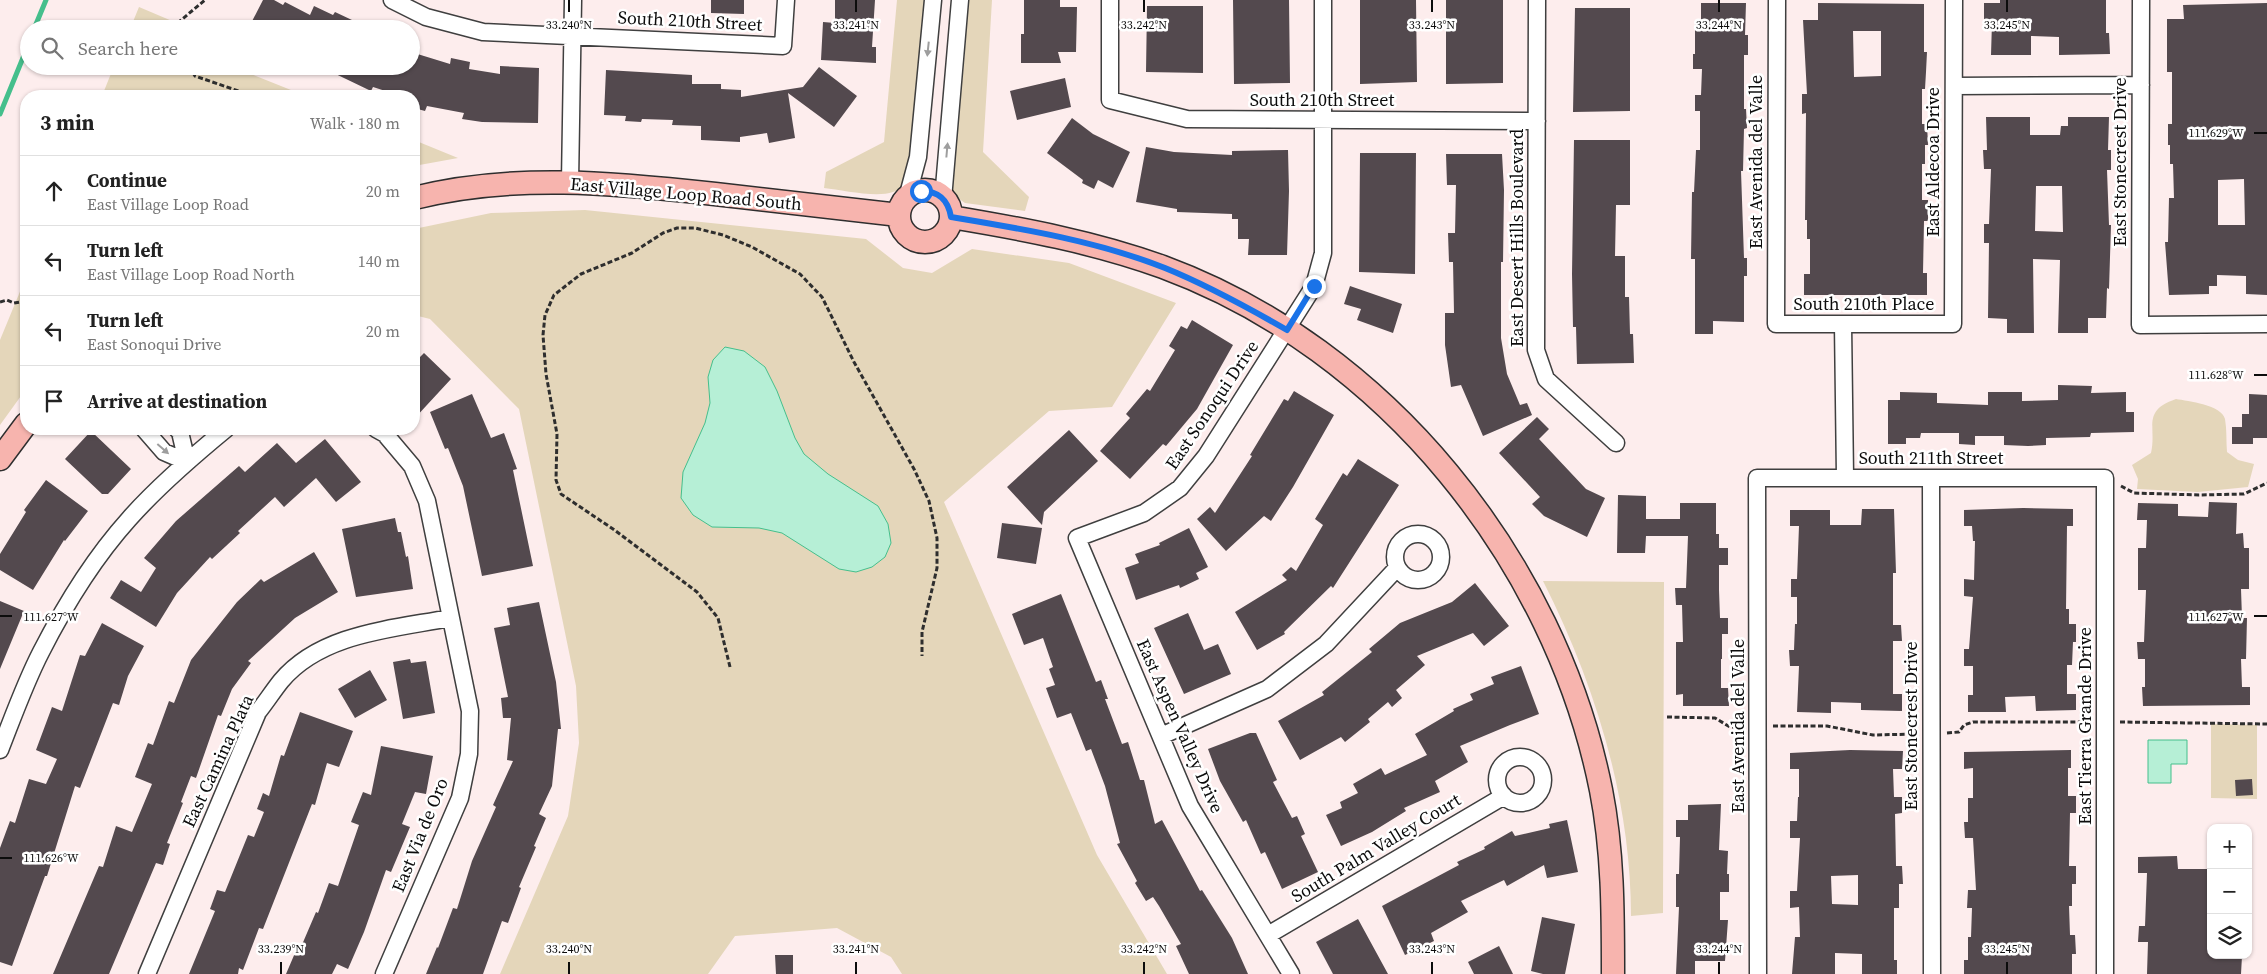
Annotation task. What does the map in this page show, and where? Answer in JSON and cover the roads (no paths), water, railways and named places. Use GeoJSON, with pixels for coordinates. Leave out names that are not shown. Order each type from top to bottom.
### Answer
{"type":"FeatureCollection","features":[{"type":"Feature","properties":{"kind":"street","name":"South 210th Street"},"geometry":{"type":"LineString","coordinates":[[392,0],[426,17],[483,32],[783,46],[786,0]]}},
{"type":"Feature","properties":{"kind":"street"},"geometry":{"type":"LineString","coordinates":[[570,182],[573,0]]}},
{"type":"Feature","properties":{"kind":"street"},"geometry":{"type":"LineString","coordinates":[[933,0],[918,156],[903,207],[903,231],[909,237],[924,242],[939,238],[945,232],[960,0]]}},
{"type":"Feature","properties":{"kind":"street","name":"South 210th Street"},"geometry":{"type":"LineString","coordinates":[[1110,0],[1110,100],[1187,119],[1537,121]]}},
{"type":"Feature","properties":{"kind":"street","name":"East Sonoqui Drive"},"geometry":{"type":"LineString","coordinates":[[1077,538],[1144,513],[1180,488],[1206,456],[1314,286],[1323,252],[1324,0]]}},
{"type":"Feature","properties":{"kind":"street","name":"East Desert Hills Boulevard"},"geometry":{"type":"LineString","coordinates":[[1537,0],[1536,350],[1546,379],[1616,443]]}},
{"type":"Feature","properties":{"kind":"street","name":"East Avenida del Valle"},"geometry":{"type":"LineString","coordinates":[[1776,324],[1777,0]]}},
{"type":"Feature","properties":{"kind":"street","name":"East Aldecoa Drive"},"geometry":{"type":"LineString","coordinates":[[1953,324],[1954,0]]}},
{"type":"Feature","properties":{"kind":"street","name":"East Stonecrest Drive"},"geometry":{"type":"LineString","coordinates":[[2141,0],[2140,324],[2267,324]]}},
{"type":"Feature","properties":{"kind":"street"},"geometry":{"type":"LineString","coordinates":[[1954,86],[2140,85]]}},
{"type":"Feature","properties":{"kind":"street","name":"East Village Loop Road South"},"geometry":{"type":"LineString","coordinates":[[420,196],[438,192],[504,184],[570,182],[903,207]]}},
{"type":"Feature","properties":{"kind":"street"},"geometry":{"type":"LineString","coordinates":[[903,207],[914,193],[929,191],[947,208],[1017,228],[1090,244],[1164,268],[1230,298],[1287,330],[1353,378],[1418,438],[1467,496],[1506,552],[1542,616],[1566,674],[1586,730],[1601,791],[1614,884],[1613,974]]}},
{"type":"Feature","properties":{"kind":"street","name":"South 210th Place"},"geometry":{"type":"LineString","coordinates":[[1776,324],[1953,324]]}},
{"type":"Feature","properties":{"kind":"street"},"geometry":{"type":"LineString","coordinates":[[1843,324],[1845,477]]}},
{"type":"Feature","properties":{"kind":"street"},"geometry":{"type":"LineString","coordinates":[[0,459],[20,432]]}},
{"type":"Feature","properties":{"kind":"street"},"geometry":{"type":"LineString","coordinates":[[149,435],[164,452],[186,462]]}},
{"type":"Feature","properties":{"kind":"street"},"geometry":{"type":"LineString","coordinates":[[181,435],[186,462]]}},
{"type":"Feature","properties":{"kind":"street"},"geometry":{"type":"LineString","coordinates":[[0,750],[40,653],[77,588],[103,550],[129,518],[186,462],[219,435]]}},
{"type":"Feature","properties":{"kind":"street","name":"East Via de Oro"},"geometry":{"type":"LineString","coordinates":[[384,974],[460,798],[469,754],[470,711],[427,501],[412,466],[386,435]]}},
{"type":"Feature","properties":{"kind":"street","name":"East Avenida del Valle"},"geometry":{"type":"LineString","coordinates":[[1757,478],[1758,974]]}},
{"type":"Feature","properties":{"kind":"street","name":"South 211th Street"},"geometry":{"type":"LineString","coordinates":[[1757,478],[2105,478]]}},
{"type":"Feature","properties":{"kind":"street","name":"East Stonecrest Drive"},"geometry":{"type":"LineString","coordinates":[[1931,478],[1932,974]]}},
{"type":"Feature","properties":{"kind":"street","name":"East Tierra Grande Drive"},"geometry":{"type":"LineString","coordinates":[[2105,478],[2105,974]]}},
{"type":"Feature","properties":{"kind":"street","name":"East Aspen Valley Drive"},"geometry":{"type":"LineString","coordinates":[[1077,538],[1190,806],[1292,974]]}},
{"type":"Feature","properties":{"kind":"street"},"geometry":{"type":"LineString","coordinates":[[1161,736],[1267,689],[1326,644],[1397,568]]}},
{"type":"Feature","properties":{"kind":"street","name":"East Camina Plata"},"geometry":{"type":"LineString","coordinates":[[147,974],[258,712],[282,680],[311,655],[347,638],[450,618]]}},
{"type":"Feature","properties":{"kind":"street","name":"South Palm Valley Court"},"geometry":{"type":"LineString","coordinates":[[1268,935],[1504,796]]}},
{"type":"Feature","properties":{"kind":"waterway"},"geometry":{"type":"LineString","coordinates":[[38,20],[46,0]]}},
{"type":"Feature","properties":{"kind":"waterway"},"geometry":{"type":"LineString","coordinates":[[0,114],[20,65]]}}]}
